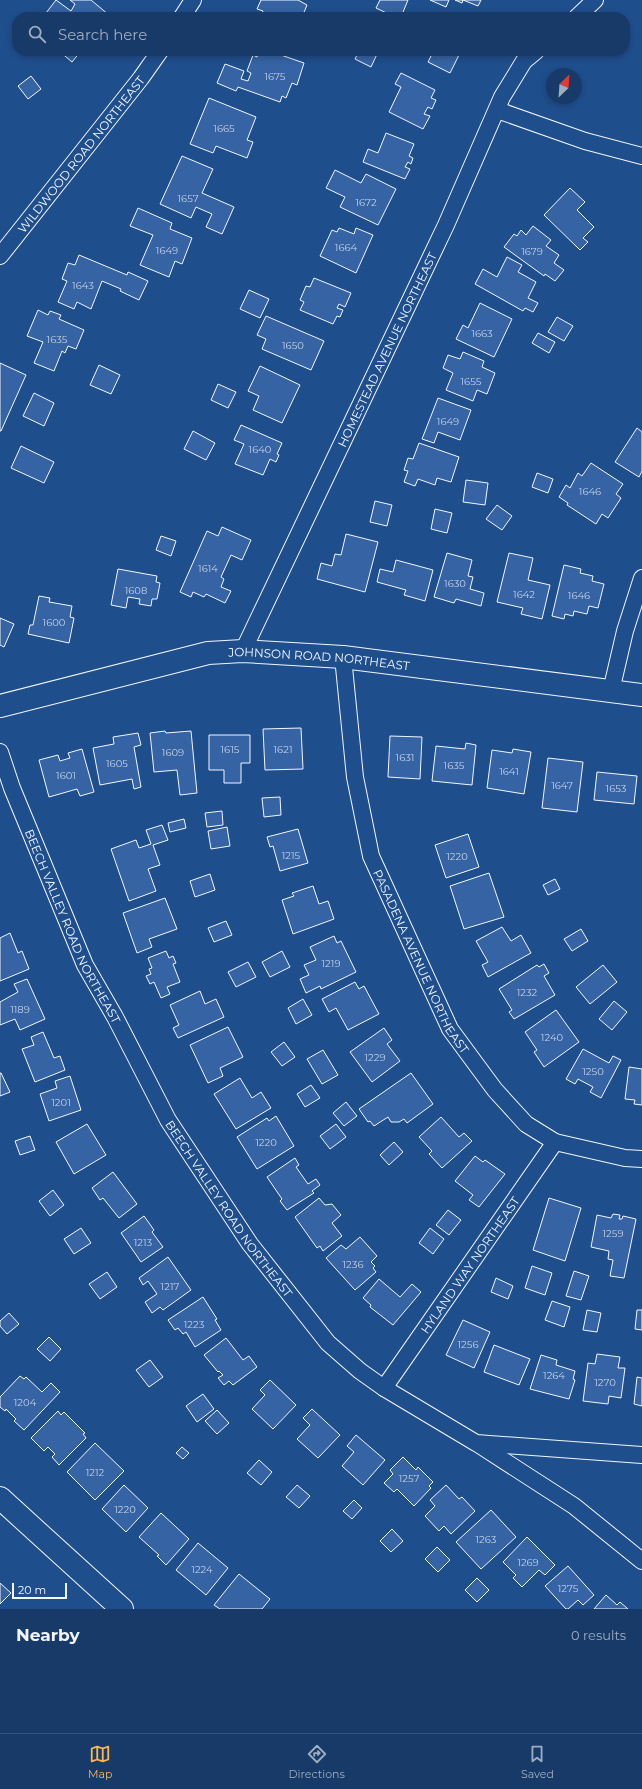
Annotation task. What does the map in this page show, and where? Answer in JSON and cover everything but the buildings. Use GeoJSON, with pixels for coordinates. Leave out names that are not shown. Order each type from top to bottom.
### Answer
{"type":"FeatureCollection","features":[{"type":"Feature","properties":{"kind":"street"},"geometry":{"type":"LineString","coordinates":[[185,12],[193,0]]}},
{"type":"Feature","properties":{"kind":"street"},"geometry":{"type":"LineString","coordinates":[[582,12],[595,0]]}},
{"type":"Feature","properties":{"kind":"street","name":"WILDWOOD ROAD NORTHEAST"},"geometry":{"type":"LineString","coordinates":[[0,256],[142,78],[157,56]]}},
{"type":"Feature","properties":{"kind":"street","name":"HOMESTEAD AVENUE NORTHEAST"},"geometry":{"type":"LineString","coordinates":[[243,651],[446,224],[502,97],[524,61],[530,56]]}},
{"type":"Feature","properties":{"kind":"street"},"geometry":{"type":"LineString","coordinates":[[497,110],[586,141],[642,156]]}},
{"type":"Feature","properties":{"kind":"street"},"geometry":{"type":"LineString","coordinates":[[611,691],[625,631],[642,578]]}},
{"type":"Feature","properties":{"kind":"street","name":"JOHNSON ROAD NORTHEAST"},"geometry":{"type":"LineString","coordinates":[[0,706],[208,653],[243,651],[343,657],[642,695]]}},
{"type":"Feature","properties":{"kind":"street","name":"PASADENA AVENUE NORTHEAST"},"geometry":{"type":"LineString","coordinates":[[343,657],[355,777],[371,856],[450,1029],[495,1090],[526,1124],[555,1142],[625,1158],[642,1159]]}},
{"type":"Feature","properties":{"kind":"street","name":"BEECH VALLEY ROAD NORTHEAST"},"geometry":{"type":"LineString","coordinates":[[0,752],[12,788],[84,965],[115,1017],[168,1120],[250,1244],[296,1305],[328,1343],[360,1371],[384,1388],[476,1443],[642,1455]]}},
{"type":"Feature","properties":{"kind":"street","name":"HYLAND WAY NORTHEAST"},"geometry":{"type":"LineString","coordinates":[[384,1388],[555,1142]]}},
{"type":"Feature","properties":{"kind":"street"},"geometry":{"type":"LineString","coordinates":[[476,1443],[574,1506],[642,1561]]}},
{"type":"Feature","properties":{"kind":"street"},"geometry":{"type":"LineString","coordinates":[[0,1498],[122,1609]]}}]}
